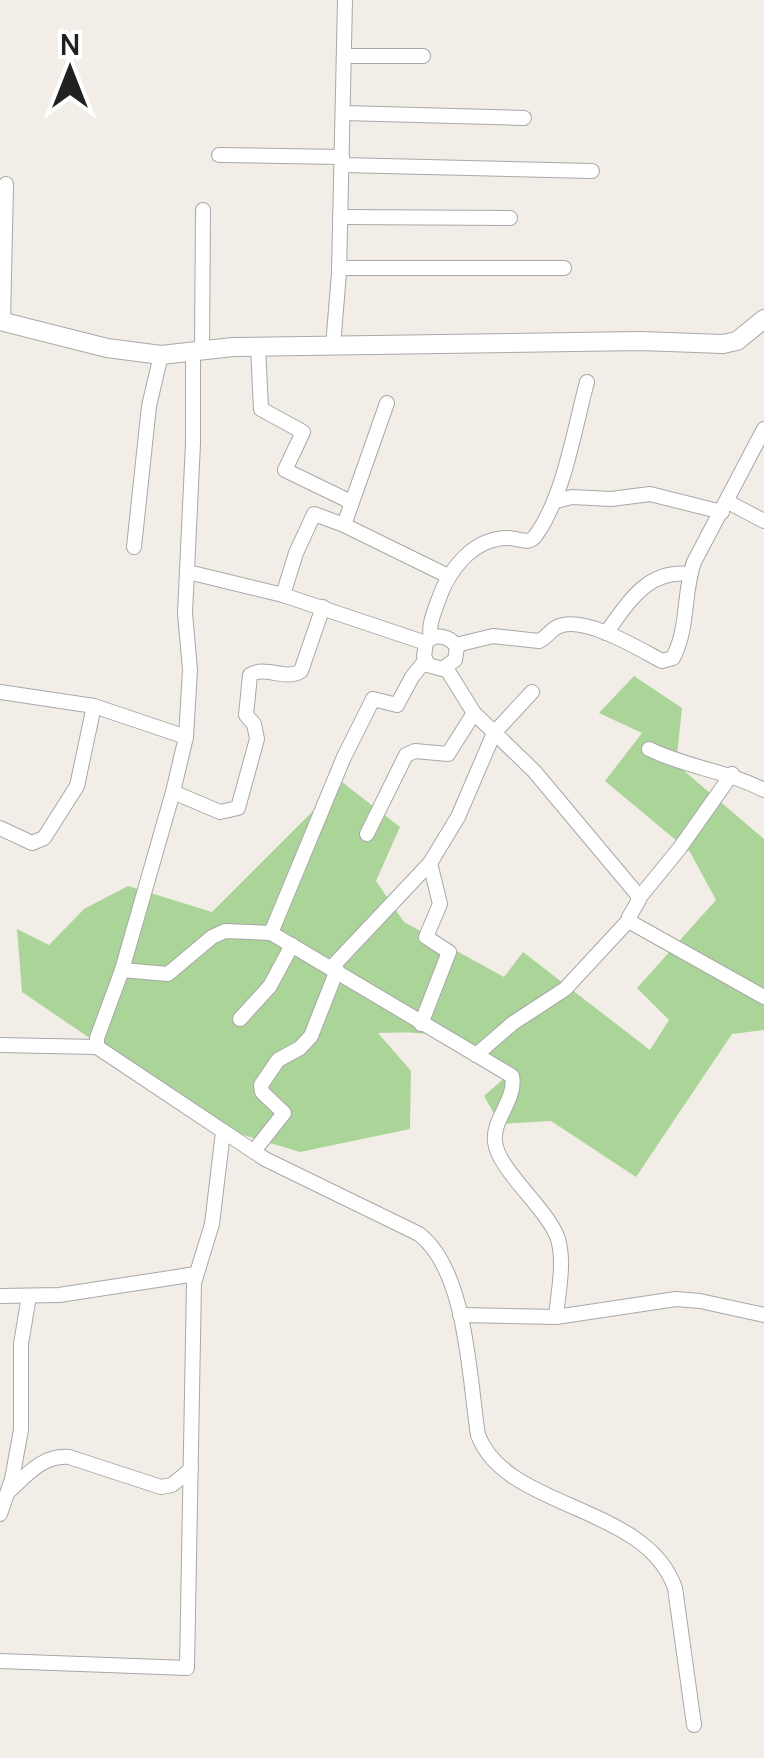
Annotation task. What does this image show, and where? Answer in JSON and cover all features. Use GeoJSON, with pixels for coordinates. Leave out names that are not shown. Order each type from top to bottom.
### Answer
{"type":"FeatureCollection","features":[{"type":"Feature","properties":{"kind":"street"},"geometry":{"type":"LineString","coordinates":[[334,346],[344,0]]}},
{"type":"Feature","properties":{"kind":"street"},"geometry":{"type":"LineString","coordinates":[[344,56],[423,56]]}},
{"type":"Feature","properties":{"kind":"street"},"geometry":{"type":"LineString","coordinates":[[343,113],[524,118]]}},
{"type":"Feature","properties":{"kind":"street"},"geometry":{"type":"LineString","coordinates":[[219,156],[592,171]]}},
{"type":"Feature","properties":{"kind":"street"},"geometry":{"type":"LineString","coordinates":[[6,184],[1,322],[136,354],[258,347],[626,341],[723,344],[737,342],[762,325]]}},
{"type":"Feature","properties":{"kind":"street"},"geometry":{"type":"LineString","coordinates":[[97,1047],[174,792],[186,737],[190,670],[185,613],[204,210]]}},
{"type":"Feature","properties":{"kind":"street"},"geometry":{"type":"LineString","coordinates":[[340,217],[510,218]]}},
{"type":"Feature","properties":{"kind":"street"},"geometry":{"type":"LineString","coordinates":[[338,268],[564,268]]}},
{"type":"Feature","properties":{"kind":"street"},"geometry":{"type":"LineString","coordinates":[[258,347],[262,409],[302,432],[285,470],[351,502]]}},
{"type":"Feature","properties":{"kind":"street"},"geometry":{"type":"LineString","coordinates":[[134,547],[150,406],[161,355]]}},
{"type":"Feature","properties":{"kind":"street"},"geometry":{"type":"LineString","coordinates":[[272,934],[344,757],[373,699],[397,705],[425,661],[430,624],[446,575],[482,546],[506,538],[531,541],[556,501],[587,382]]}},
{"type":"Feature","properties":{"kind":"street"},"geometry":{"type":"LineString","coordinates":[[344,525],[387,403]]}},
{"type":"Feature","properties":{"kind":"street"},"geometry":{"type":"LineString","coordinates":[[456,645],[493,636],[539,641],[554,628],[567,625],[606,633],[662,661],[672,658],[682,635],[690,574],[764,429]]}},
{"type":"Feature","properties":{"kind":"street"},"geometry":{"type":"LineString","coordinates":[[556,501],[650,494],[725,507],[764,521]]}},
{"type":"Feature","properties":{"kind":"street"},"geometry":{"type":"LineString","coordinates":[[283,596],[310,517],[318,515],[446,575]]}},
{"type":"Feature","properties":{"kind":"street"},"geometry":{"type":"LineString","coordinates":[[188,572],[323,607],[428,640],[447,638],[456,645]]}},
{"type":"Feature","properties":{"kind":"street"},"geometry":{"type":"LineString","coordinates":[[606,633],[648,582],[660,575],[690,574]]}},
{"type":"Feature","properties":{"kind":"street"},"geometry":{"type":"LineString","coordinates":[[174,792],[220,812],[238,808],[257,739],[254,724],[246,715],[250,675],[259,671],[290,676],[301,671],[323,607]]}},
{"type":"Feature","properties":{"kind":"street"},"geometry":{"type":"LineString","coordinates":[[425,661],[433,668],[446,668],[455,660],[456,645]]}},
{"type":"Feature","properties":{"kind":"street"},"geometry":{"type":"LineString","coordinates":[[446,668],[474,713],[571,812],[638,898]]}},
{"type":"Feature","properties":{"kind":"street"},"geometry":{"type":"LineString","coordinates":[[0,692],[94,706],[186,737]]}},
{"type":"Feature","properties":{"kind":"street"},"geometry":{"type":"LineString","coordinates":[[254,1151],[284,1113],[262,1092],[261,1085],[278,1060],[307,1042],[321,1014],[334,969],[430,862],[458,817],[494,733],[532,692]]}},
{"type":"Feature","properties":{"kind":"street"},"geometry":{"type":"LineString","coordinates":[[0,828],[32,843],[44,838],[78,786],[94,706]]}},
{"type":"Feature","properties":{"kind":"street"},"geometry":{"type":"LineString","coordinates":[[368,834],[406,755],[415,751],[448,754],[474,713]]}},
{"type":"Feature","properties":{"kind":"street"},"geometry":{"type":"LineString","coordinates":[[649,749],[681,764],[732,774],[764,790]]}},
{"type":"Feature","properties":{"kind":"street"},"geometry":{"type":"LineString","coordinates":[[476,1055],[513,1023],[565,989],[629,920],[638,898],[679,849],[732,774]]}},
{"type":"Feature","properties":{"kind":"street"},"geometry":{"type":"LineString","coordinates":[[421,1024],[449,952],[426,938],[440,904],[430,862]]}},
{"type":"Feature","properties":{"kind":"street"},"geometry":{"type":"LineString","coordinates":[[629,920],[764,998]]}},
{"type":"Feature","properties":{"kind":"street"},"geometry":{"type":"LineString","coordinates":[[122,970],[168,974],[205,942],[224,932],[272,934],[513,1079],[496,1128],[495,1148],[556,1234],[560,1257],[556,1317]]}},
{"type":"Feature","properties":{"kind":"street"},"geometry":{"type":"LineString","coordinates":[[240,1019],[270,986],[292,945]]}},
{"type":"Feature","properties":{"kind":"street"},"geometry":{"type":"LineString","coordinates":[[0,1045],[97,1047],[254,1151],[432,1244],[443,1261],[460,1315],[478,1435],[494,1464],[612,1524],[659,1556],[669,1568],[676,1588],[694,1725]]}},
{"type":"Feature","properties":{"kind":"street"},"geometry":{"type":"LineString","coordinates":[[0,1661],[187,1668],[196,1274],[212,1224],[223,1132]]}},
{"type":"Feature","properties":{"kind":"street"},"geometry":{"type":"LineString","coordinates":[[0,1296],[127,1287],[196,1274]]}},
{"type":"Feature","properties":{"kind":"street"},"geometry":{"type":"LineString","coordinates":[[0,1514],[21,1430],[21,1344],[29,1296]]}},
{"type":"Feature","properties":{"kind":"street"},"geometry":{"type":"LineString","coordinates":[[460,1315],[556,1317],[676,1300],[700,1301],[764,1315]]}},
{"type":"Feature","properties":{"kind":"street"},"geometry":{"type":"LineString","coordinates":[[8,1493],[54,1456],[161,1487],[172,1484],[191,1469]]}},
{"type":"Feature","properties":{"kind":"green space"},"geometry":{"type":"Polygon","coordinates":[[[634,676],[682,708],[676,764],[764,839],[764,1030],[732,1034],[636,1177],[551,1121],[500,1124],[484,1096],[509,1074],[448,1039],[419,1033],[378,1033],[411,1071],[410,1129],[300,1152],[223,1129],[22,992],[17,929],[49,945],[84,909],[128,886],[212,912],[342,782],[400,827],[376,881],[404,922],[504,977],[523,952],[650,1050],[669,1020],[637,988],[716,900],[690,852],[605,781],[642,733],[599,713],[634,676]]]}}]}
